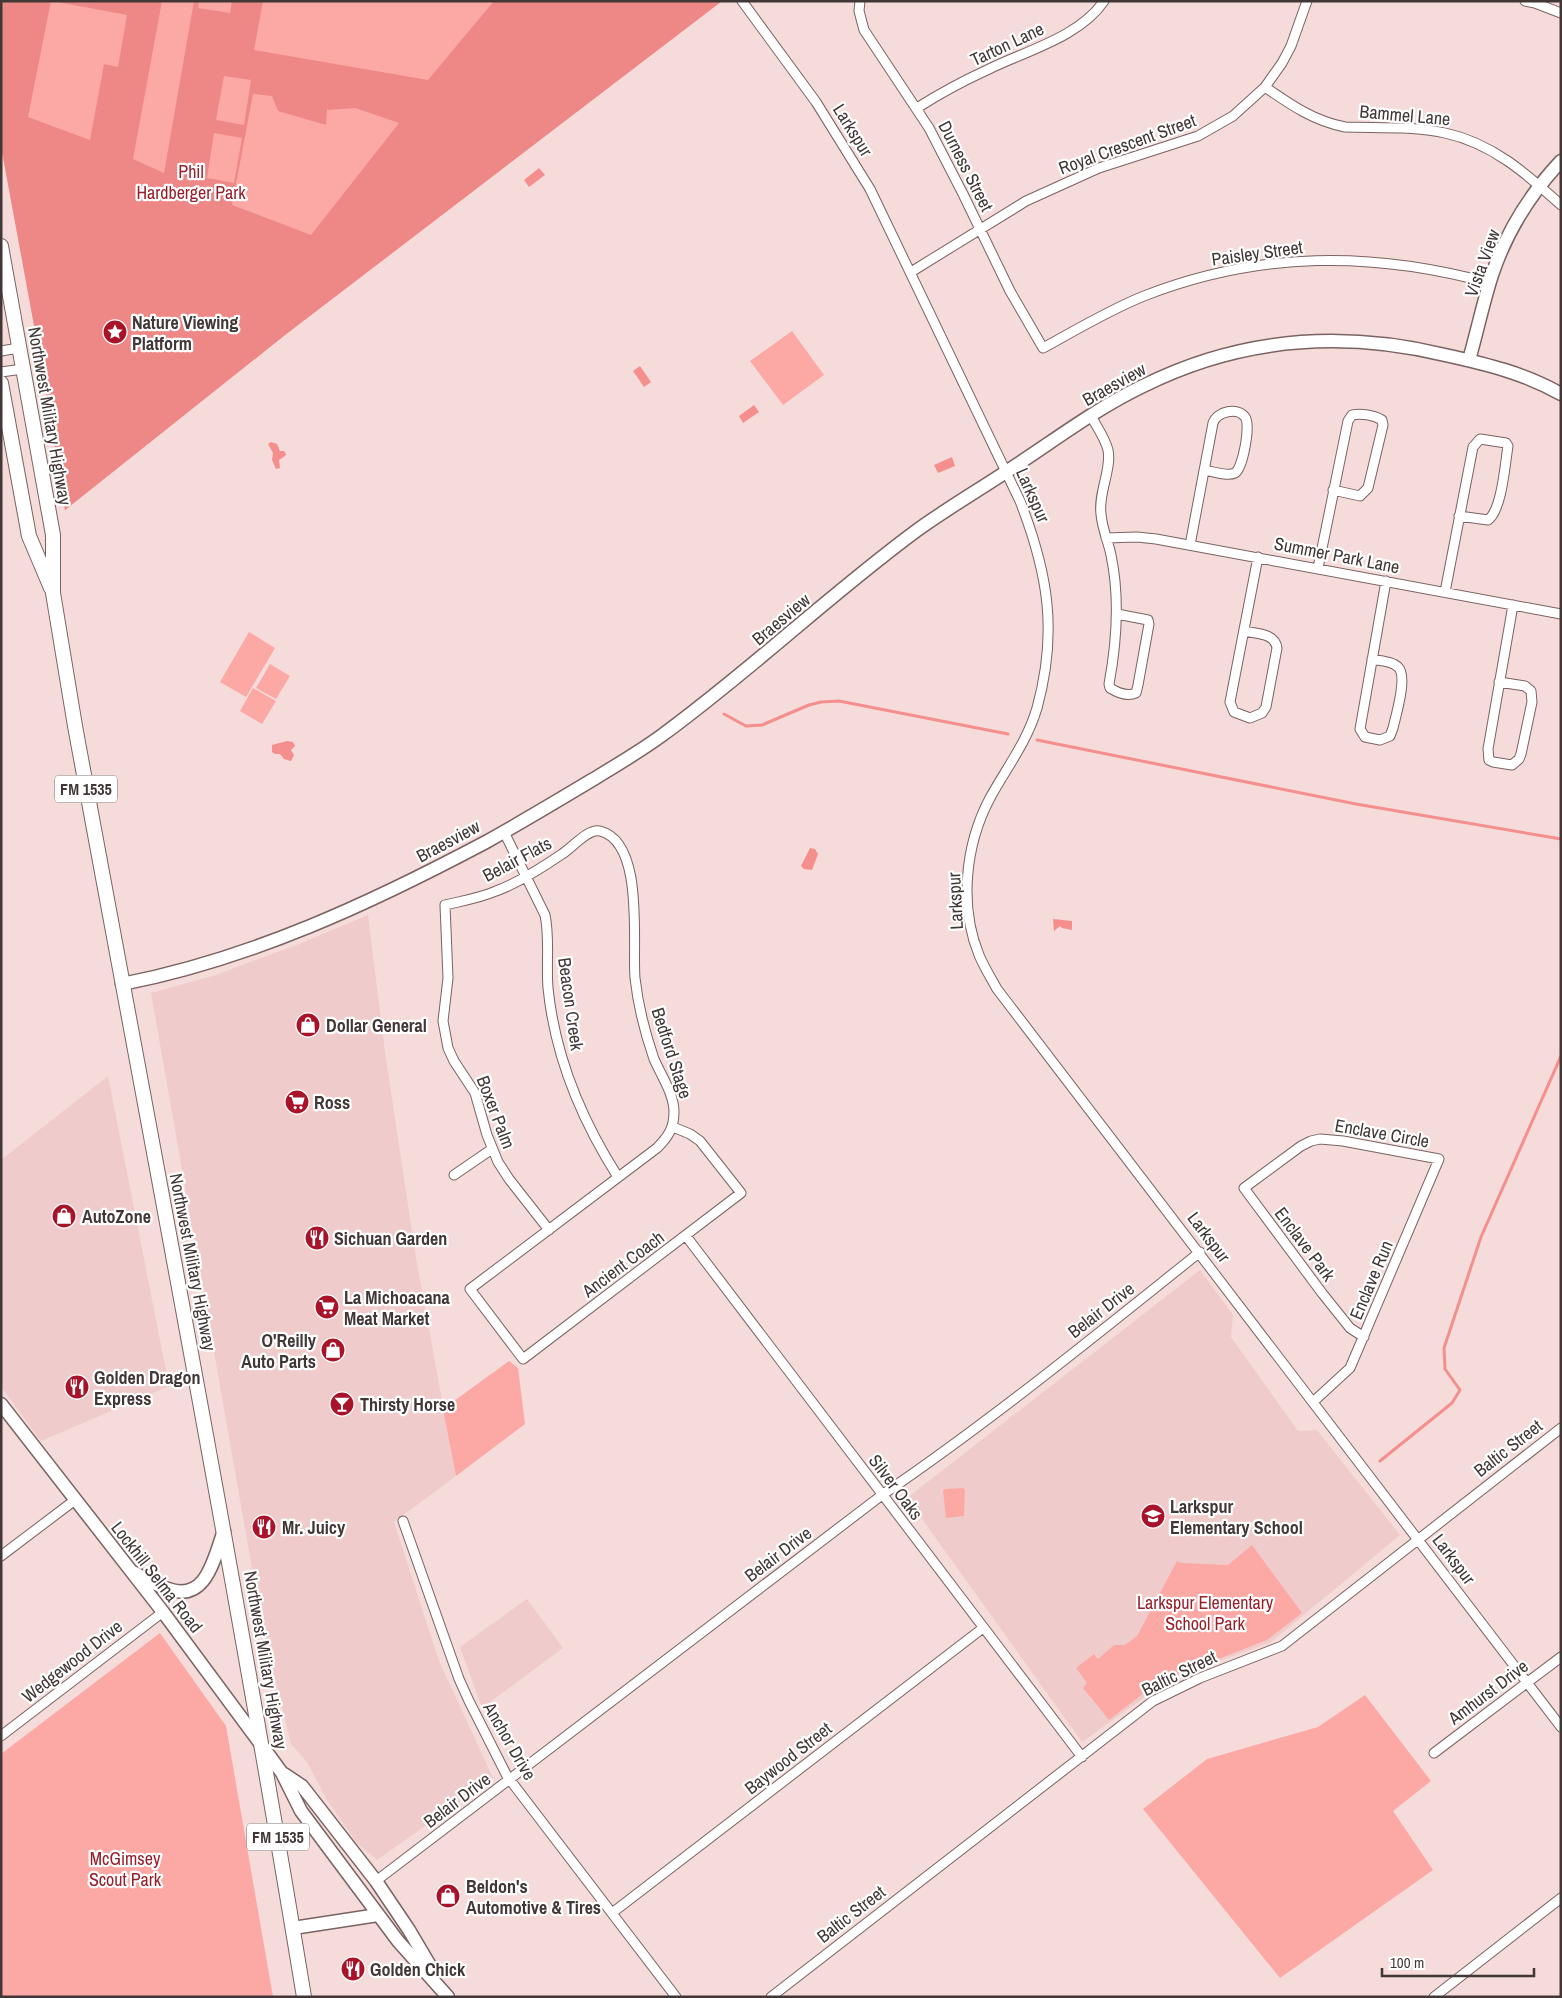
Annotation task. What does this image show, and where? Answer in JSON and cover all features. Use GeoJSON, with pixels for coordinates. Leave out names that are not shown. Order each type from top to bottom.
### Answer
{"type":"FeatureCollection","features":[{"type":"Feature","properties":{"kind":"main road","name":"Northwest Military Highway"},"geometry":{"type":"LineString","coordinates":[[1,246],[52,535],[53,593],[75,726],[263,1746],[304,1997]]}},
{"type":"Feature","properties":{"kind":"main road","name":"Northwest Military Highway"},"geometry":{"type":"LineString","coordinates":[[1,383],[29,536],[53,593]]}},
{"type":"Feature","properties":{"kind":"street","name":"Larkspur"},"geometry":{"type":"LineString","coordinates":[[742,1],[816,102],[870,189],[1020,501],[1034,537],[1041,565],[1048,613],[1047,652],[1039,699],[1027,735],[990,799],[974,841],[968,879],[969,918],[979,955],[998,989],[1561,1727]]}},
{"type":"Feature","properties":{"kind":"street","name":"Durness Street"},"geometry":{"type":"LineString","coordinates":[[860,1],[859,11],[864,30],[917,108],[933,136],[1010,291],[1043,348]]}},
{"type":"Feature","properties":{"kind":"street","name":"Tarton Lane"},"geometry":{"type":"LineString","coordinates":[[917,108],[986,70],[1075,30],[1090,18],[1104,1]]}},
{"type":"Feature","properties":{"kind":"street","name":"Royal Crescent Street"},"geometry":{"type":"LineString","coordinates":[[911,272],[1026,201],[1081,176],[1198,136],[1240,111],[1265,87],[1282,63],[1291,46],[1307,1]]}},
{"type":"Feature","properties":{"kind":"street"},"geometry":{"type":"LineString","coordinates":[[1526,1],[1561,12]]}},
{"type":"Feature","properties":{"kind":"street","name":"Bammel Lane"},"geometry":{"type":"LineString","coordinates":[[1265,87],[1299,110],[1333,124],[1346,127],[1429,131],[1468,140],[1494,152],[1522,170],[1561,205]]}},
{"type":"Feature","properties":{"kind":"street","name":"Vista View"},"geometry":{"type":"LineString","coordinates":[[1469,360],[1490,284],[1506,240],[1540,186],[1561,161]]}},
{"type":"Feature","properties":{"kind":"street","name":"Paisley Street"},"geometry":{"type":"LineString","coordinates":[[1043,348],[1078,328],[1144,296],[1196,279],[1250,267],[1304,261],[1360,260],[1448,272],[1490,284]]}},
{"type":"Feature","properties":{"kind":"street","name":"Braesview"},"geometry":{"type":"LineString","coordinates":[[122,984],[166,976],[209,964],[292,934],[378,897],[504,832],[544,809],[659,738],[914,533],[1091,416],[1141,386],[1182,368],[1225,354],[1269,345],[1314,341],[1359,341],[1418,348],[1469,360],[1520,375],[1561,394]]}},
{"type":"Feature","properties":{"kind":"street"},"geometry":{"type":"LineString","coordinates":[[1,351],[19,348]]}},
{"type":"Feature","properties":{"kind":"street"},"geometry":{"type":"LineString","coordinates":[[1,372],[23,369]]}},
{"type":"Feature","properties":{"kind":"street"},"geometry":{"type":"LineString","coordinates":[[1190,545],[1204,470],[1215,418],[1221,412],[1244,416],[1247,426],[1240,468],[1234,474],[1204,470]]}},
{"type":"Feature","properties":{"kind":"street"},"geometry":{"type":"LineString","coordinates":[[1318,568],[1333,490],[1348,421],[1357,414],[1382,420],[1383,425],[1368,488],[1360,496],[1333,490]]}},
{"type":"Feature","properties":{"kind":"street"},"geometry":{"type":"LineString","coordinates":[[1091,416],[1108,451],[1100,500],[1101,515],[1116,587],[1117,614],[1115,652],[1109,684],[1110,688],[1117,692],[1133,694],[1136,693],[1138,685],[1149,624],[1148,620],[1117,614]]}},
{"type":"Feature","properties":{"kind":"street"},"geometry":{"type":"LineString","coordinates":[[1445,592],[1459,516],[1473,446],[1476,442],[1485,439],[1506,443],[1508,446],[1495,513],[1488,520],[1459,516]]}},
{"type":"Feature","properties":{"kind":"street","name":"Summer Park Lane"},"geometry":{"type":"LineString","coordinates":[[1106,538],[1137,537],[1190,545],[1561,614]]}},
{"type":"Feature","properties":{"kind":"street"},"geometry":{"type":"LineString","coordinates":[[1244,631],[1272,638],[1277,648],[1266,707],[1262,713],[1250,718],[1234,712],[1230,702],[1258,557]]}},
{"type":"Feature","properties":{"kind":"street"},"geometry":{"type":"LineString","coordinates":[[1372,659],[1392,663],[1398,667],[1403,676],[1393,728],[1390,736],[1380,740],[1365,737],[1360,729],[1372,659],[1386,581]]}},
{"type":"Feature","properties":{"kind":"street"},"geometry":{"type":"LineString","coordinates":[[1499,682],[1528,687],[1531,691],[1532,702],[1521,754],[1519,759],[1512,765],[1493,762],[1489,760],[1488,755],[1499,682],[1513,605]]}},
{"type":"Feature","properties":{"kind":"street","name":"Belair Flats"},"geometry":{"type":"LineString","coordinates":[[445,905],[487,895],[562,854],[588,834],[599,830]]}},
{"type":"Feature","properties":{"kind":"street","name":"Bedford Stage"},"geometry":{"type":"LineString","coordinates":[[523,1359],[470,1289],[657,1148],[665,1140],[673,1127],[674,1113],[671,1095],[654,1059],[640,1008],[634,948],[635,898],[630,875],[623,854],[613,838],[599,830]]}},
{"type":"Feature","properties":{"kind":"street","name":"Beacon Creek"},"geometry":{"type":"LineString","coordinates":[[504,832],[546,921],[548,989],[555,1032],[562,1059],[587,1124],[618,1177]]}},
{"type":"Feature","properties":{"kind":"street","name":"Boxer Palm"},"geometry":{"type":"LineString","coordinates":[[445,905],[448,978],[443,1015],[444,1034],[454,1061],[476,1093],[492,1149],[509,1178],[549,1230]]}},
{"type":"Feature","properties":{"kind":"street","name":"Ancient Coach"},"geometry":{"type":"LineString","coordinates":[[523,1359],[741,1193],[700,1141],[690,1134],[673,1127]]}},
{"type":"Feature","properties":{"kind":"street","name":"Enclave Circle"},"geometry":{"type":"LineString","coordinates":[[1244,1188],[1301,1146],[1320,1139],[1343,1141],[1439,1159]]}},
{"type":"Feature","properties":{"kind":"street"},"geometry":{"type":"LineString","coordinates":[[454,1175],[492,1149]]}},
{"type":"Feature","properties":{"kind":"street","name":"Enclave Run"},"geometry":{"type":"LineString","coordinates":[[1313,1402],[1350,1368],[1439,1159]]}},
{"type":"Feature","properties":{"kind":"street","name":"Enclave Park"},"geometry":{"type":"LineString","coordinates":[[1244,1188],[1333,1307],[1350,1328],[1364,1337]]}},
{"type":"Feature","properties":{"kind":"street","name":"Silver Oaks"},"geometry":{"type":"LineString","coordinates":[[686,1236],[1082,1757]]}},
{"type":"Feature","properties":{"kind":"street","name":"Belair Drive"},"geometry":{"type":"LineString","coordinates":[[376,1882],[882,1495],[1071,1355],[1200,1252]]}},
{"type":"Feature","properties":{"kind":"street","name":"Lockhill Selma Road"},"geometry":{"type":"LineString","coordinates":[[1,1404],[163,1612],[263,1746],[282,1773],[301,1811],[378,1915],[398,1941],[448,1997]]}},
{"type":"Feature","properties":{"kind":"street","name":"Baltic Street"},"geometry":{"type":"LineString","coordinates":[[771,1997],[1160,1697],[1200,1678],[1282,1646],[1561,1428]]}},
{"type":"Feature","properties":{"kind":"street"},"geometry":{"type":"LineString","coordinates":[[1,1556],[75,1500]]}},
{"type":"Feature","properties":{"kind":"street","name":"Anchor Drive"},"geometry":{"type":"LineString","coordinates":[[403,1521],[459,1679],[511,1780],[676,1997]]}},
{"type":"Feature","properties":{"kind":"street"},"geometry":{"type":"LineString","coordinates":[[130,1570],[170,1590],[187,1592],[203,1583],[224,1531]]}},
{"type":"Feature","properties":{"kind":"street","name":"Wedgewood Drive"},"geometry":{"type":"LineString","coordinates":[[1,1736],[163,1612]]}},
{"type":"Feature","properties":{"kind":"street","name":"Baywood Street"},"geometry":{"type":"LineString","coordinates":[[612,1913],[983,1628]]}},
{"type":"Feature","properties":{"kind":"street","name":"Amhurst Drive"},"geometry":{"type":"LineString","coordinates":[[1434,1754],[1561,1656]]}},
{"type":"Feature","properties":{"kind":"street","name":"Lockhill Selma Road"},"geometry":{"type":"LineString","coordinates":[[282,1773],[302,1786],[376,1882],[409,1930],[448,1997]]}},
{"type":"Feature","properties":{"kind":"street"},"geometry":{"type":"LineString","coordinates":[[333,1854],[344,1860],[364,1881],[376,1882]]}},
{"type":"Feature","properties":{"kind":"street"},"geometry":{"type":"LineString","coordinates":[[1434,1997],[1561,1898]]}},
{"type":"Feature","properties":{"kind":"street"},"geometry":{"type":"LineString","coordinates":[[293,1928],[378,1915]]}},
{"type":"Feature","properties":{"kind":"shaded area"},"geometry":{"type":"Polygon","coordinates":[[[539,168],[545,175],[529,187],[524,180],[539,168]]]}},
{"type":"Feature","properties":{"kind":"shaded area"},"geometry":{"type":"Polygon","coordinates":[[[640,366],[651,382],[644,387],[633,371],[640,366]]]}},
{"type":"Feature","properties":{"kind":"shaded area"},"geometry":{"type":"Polygon","coordinates":[[[754,405],[759,412],[743,423],[739,416],[754,405]]]}},
{"type":"Feature","properties":{"kind":"shaded area"},"geometry":{"type":"Polygon","coordinates":[[[271,442],[277,444],[280,451],[284,451],[286,454],[279,460],[280,468],[276,469],[272,460],[273,453],[268,444],[271,442]]]}},
{"type":"Feature","properties":{"kind":"shaded area"},"geometry":{"type":"Polygon","coordinates":[[[952,457],[955,466],[938,473],[934,465],[952,457]]]}},
{"type":"Feature","properties":{"kind":"shaded area"},"geometry":{"type":"Polygon","coordinates":[[[287,741],[293,742],[295,746],[291,750],[294,755],[291,761],[284,759],[280,754],[272,752],[272,745],[287,741]]]}},
{"type":"Feature","properties":{"kind":"shaded area"},"geometry":{"type":"Polygon","coordinates":[[[810,848],[815,849],[818,854],[812,870],[804,869],[801,866],[810,848]]]}},
{"type":"Feature","properties":{"kind":"shaded area"},"geometry":{"type":"Polygon","coordinates":[[[368,915],[385,1052],[416,1258],[456,1476],[394,1522],[439,1661],[493,1778],[377,1860],[356,1842],[327,1800],[307,1762],[291,1744],[262,1625],[151,993],[216,975],[299,944],[368,915]]]}},
{"type":"Feature","properties":{"kind":"shaded area"},"geometry":{"type":"Polygon","coordinates":[[[1053,919],[1072,921],[1072,930],[1060,926],[1054,931],[1053,919]]]}},
{"type":"Feature","properties":{"kind":"shaded area"},"geometry":{"type":"Polygon","coordinates":[[[108,1076],[169,1386],[41,1441],[1,1387],[1,1160],[108,1076]]]}},
{"type":"Feature","properties":{"kind":"shaded area","name":"Larkspur Elementary School"},"geometry":{"type":"Polygon","coordinates":[[[1200,1270],[1233,1315],[1231,1337],[1298,1431],[1317,1430],[1400,1535],[1271,1642],[1170,1679],[1082,1742],[907,1498],[1200,1270]]]}},
{"type":"Feature","properties":{"kind":"shaded area"},"geometry":{"type":"Polygon","coordinates":[[[527,1599],[563,1648],[482,1708],[460,1647],[527,1599]]]}},
{"type":"Feature","properties":{"kind":"green space","name":"Phil Hardberger Park"},"geometry":{"type":"Polygon","coordinates":[[[1,1],[722,1],[285,335],[65,510],[41,363],[1,146],[1,1]]]}},
{"type":"Feature","properties":{"kind":"green space","name":"Phil Hardberger Park"},"geometry":{"type":"Polygon","coordinates":[[[1,1],[51,1],[28,117],[90,140],[104,64],[118,67],[127,15],[52,1],[162,1],[133,159],[164,173],[194,1],[199,1],[198,8],[230,13],[232,1],[263,1],[254,50],[428,80],[494,1],[722,1],[285,335],[65,510],[41,363],[1,146],[1,1]],[[224,76],[216,120],[244,125],[251,80],[224,76]],[[253,94],[232,205],[311,235],[399,123],[355,108],[327,110],[326,125],[278,111],[272,96],[253,94]],[[214,133],[207,178],[234,183],[242,138],[214,133]]]}},
{"type":"Feature","properties":{"kind":"green space"},"geometry":{"type":"Polygon","coordinates":[[[792,331],[824,375],[783,405],[750,361],[792,331]]]}},
{"type":"Feature","properties":{"kind":"green space"},"geometry":{"type":"Polygon","coordinates":[[[249,632],[275,648],[246,697],[220,682],[249,632]]]}},
{"type":"Feature","properties":{"kind":"green space"},"geometry":{"type":"Polygon","coordinates":[[[270,664],[290,676],[276,699],[256,688],[270,664]]]}},
{"type":"Feature","properties":{"kind":"green space"},"geometry":{"type":"Polygon","coordinates":[[[253,688],[276,701],[262,724],[240,711],[253,688]]]}},
{"type":"Feature","properties":{"kind":"green space"},"geometry":{"type":"Polygon","coordinates":[[[509,1361],[518,1368],[525,1424],[456,1476],[443,1409],[509,1361]]]}},
{"type":"Feature","properties":{"kind":"green space"},"geometry":{"type":"Polygon","coordinates":[[[963,1488],[965,1490],[964,1516],[946,1518],[943,1491],[945,1489],[963,1488]]]}},
{"type":"Feature","properties":{"kind":"green space","name":"Larkspur Elementary School Park"},"geometry":{"type":"Polygon","coordinates":[[[1252,1545],[1302,1613],[1267,1640],[1157,1683],[1109,1720],[1083,1688],[1087,1683],[1076,1668],[1094,1654],[1098,1659],[1114,1645],[1125,1645],[1137,1636],[1177,1561],[1182,1563],[1228,1565],[1252,1545]]]}},
{"type":"Feature","properties":{"kind":"green space","name":"McGimsey Scout Park"},"geometry":{"type":"Polygon","coordinates":[[[160,1633],[226,1726],[273,1997],[1,1997],[1,1754],[160,1633]]]}},
{"type":"Feature","properties":{"kind":"green space"},"geometry":{"type":"Polygon","coordinates":[[[1365,1695],[1431,1781],[1393,1811],[1433,1870],[1280,1978],[1143,1809],[1207,1759],[1318,1727],[1365,1695]]]}},
{"type":"Feature","properties":{"kind":"waterway"},"geometry":{"type":"LineString","coordinates":[[724,714],[746,726],[762,725],[809,705],[839,701],[1008,734]]}},
{"type":"Feature","properties":{"kind":"waterway"},"geometry":{"type":"LineString","coordinates":[[1037,740],[1356,804],[1561,839]]}},
{"type":"Feature","properties":{"kind":"waterway"},"geometry":{"type":"LineString","coordinates":[[1380,1461],[1452,1403],[1460,1390],[1445,1369],[1444,1348],[1481,1237],[1561,1056]]}},
{"type":"Feature","properties":{"kind":"place","name":"Nature Viewing Platform"},"geometry":{"type":"Point","coordinates":[115,332]}},
{"type":"Feature","properties":{"kind":"place","name":"Dollar General"},"geometry":{"type":"Point","coordinates":[308,1025]}},
{"type":"Feature","properties":{"kind":"place","name":"Ross"},"geometry":{"type":"Point","coordinates":[297,1102]}},
{"type":"Feature","properties":{"kind":"place","name":"AutoZone"},"geometry":{"type":"Point","coordinates":[64,1216]}},
{"type":"Feature","properties":{"kind":"place","name":"Sichuan Garden"},"geometry":{"type":"Point","coordinates":[317,1238]}},
{"type":"Feature","properties":{"kind":"place","name":"La Michoacana Meat Market"},"geometry":{"type":"Point","coordinates":[327,1307]}},
{"type":"Feature","properties":{"kind":"place","name":"O'Reilly Auto Parts"},"geometry":{"type":"Point","coordinates":[333,1350]}},
{"type":"Feature","properties":{"kind":"place","name":"Golden Dragon Express"},"geometry":{"type":"Point","coordinates":[77,1387]}},
{"type":"Feature","properties":{"kind":"place","name":"Thirsty Horse"},"geometry":{"type":"Point","coordinates":[342,1404]}},
{"type":"Feature","properties":{"kind":"place","name":"Larkspur Elementary School"},"geometry":{"type":"Point","coordinates":[1153,1516]}},
{"type":"Feature","properties":{"kind":"place","name":"Mr. Juicy"},"geometry":{"type":"Point","coordinates":[264,1527]}},
{"type":"Feature","properties":{"kind":"place","name":"Beldon's Automotive & Tires"},"geometry":{"type":"Point","coordinates":[448,1896]}},
{"type":"Feature","properties":{"kind":"place","name":"Golden Chick"},"geometry":{"type":"Point","coordinates":[353,1969]}}]}
